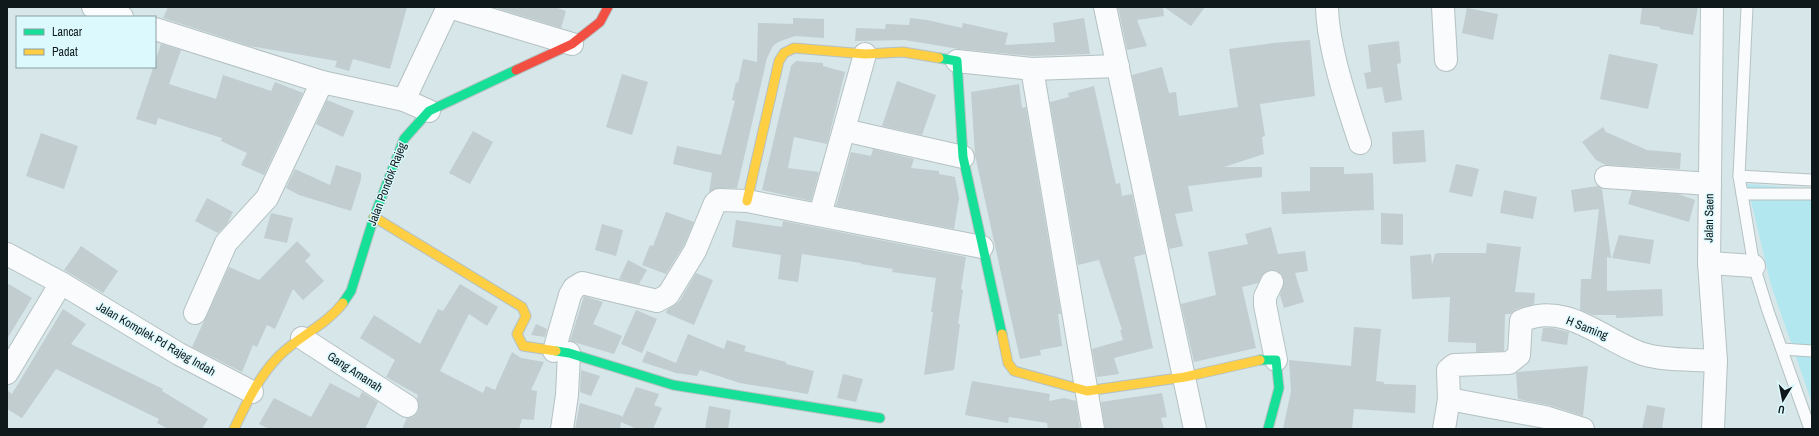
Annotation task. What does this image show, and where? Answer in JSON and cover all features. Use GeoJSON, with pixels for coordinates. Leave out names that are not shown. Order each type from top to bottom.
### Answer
{"type":"FeatureCollection","features":[{"type":"Feature","properties":{"kind":"street"},"geometry":{"type":"LineString","coordinates":[[93,7],[119,16]]}},
{"type":"Feature","properties":{"kind":"street"},"geometry":{"type":"LineString","coordinates":[[404,100],[449,7],[572,44]]}},
{"type":"Feature","properties":{"kind":"street","name":"Jalan Pondok Rajeg"},"geometry":{"type":"LineString","coordinates":[[234,429],[252,392],[279,356],[334,313],[352,291],[374,217],[404,139],[429,110],[572,44],[600,22],[608,7]]}},
{"type":"Feature","properties":{"kind":"street"},"geometry":{"type":"LineString","coordinates":[[1105,7],[1185,377],[1194,429]]}},
{"type":"Feature","properties":{"kind":"street"},"geometry":{"type":"LineString","coordinates":[[1327,7],[1328,25],[1349,110],[1360,144]]}},
{"type":"Feature","properties":{"kind":"street"},"geometry":{"type":"LineString","coordinates":[[1443,7],[1446,60]]}},
{"type":"Feature","properties":{"kind":"street","name":"Jalan Saen"},"geometry":{"type":"LineString","coordinates":[[1712,7],[1710,184],[1711,263],[1716,361],[1713,429]]}},
{"type":"Feature","properties":{"kind":"street"},"geometry":{"type":"LineString","coordinates":[[156,29],[322,82],[404,100],[429,110]]}},
{"type":"Feature","properties":{"kind":"street"},"geometry":{"type":"LineString","coordinates":[[748,201],[779,61],[784,53],[794,48],[865,54],[903,52],[957,61],[1032,70],[1118,66]]}},
{"type":"Feature","properties":{"kind":"street"},"geometry":{"type":"LineString","coordinates":[[820,215],[865,54]]}},
{"type":"Feature","properties":{"kind":"street"},"geometry":{"type":"LineString","coordinates":[[957,61],[963,157],[1008,363],[1014,371],[1087,391],[1185,377],[1255,360],[1276,360]]}},
{"type":"Feature","properties":{"kind":"street"},"geometry":{"type":"LineString","coordinates":[[1032,70],[1093,429]]}},
{"type":"Feature","properties":{"kind":"street"},"geometry":{"type":"LineString","coordinates":[[195,313],[226,243],[267,198],[322,82]]}},
{"type":"Feature","properties":{"kind":"street"},"geometry":{"type":"LineString","coordinates":[[844,130],[963,157]]}},
{"type":"Feature","properties":{"kind":"street"},"geometry":{"type":"LineString","coordinates":[[1606,178],[1710,184]]}},
{"type":"Feature","properties":{"kind":"street"},"geometry":{"type":"LineString","coordinates":[[562,429],[567,395],[562,352],[570,295],[574,288],[582,283],[657,301],[664,298],[668,295],[694,251],[715,203],[719,200],[748,201],[982,247]]}},
{"type":"Feature","properties":{"kind":"street"},"geometry":{"type":"LineString","coordinates":[[374,217],[522,307],[526,316],[517,334],[519,341],[523,346],[562,352],[673,386],[880,418]]}},
{"type":"Feature","properties":{"kind":"street","name":"Jalan Komplek Pd Rajeg Indah"},"geometry":{"type":"LineString","coordinates":[[7,254],[61,283],[179,354],[252,392]]}},
{"type":"Feature","properties":{"kind":"street"},"geometry":{"type":"LineString","coordinates":[[1711,263],[1752,266]]}},
{"type":"Feature","properties":{"kind":"street"},"geometry":{"type":"LineString","coordinates":[[1268,429],[1279,388],[1276,360],[1265,305],[1265,297],[1272,282]]}},
{"type":"Feature","properties":{"kind":"street"},"geometry":{"type":"LineString","coordinates":[[7,373],[61,283]]}},
{"type":"Feature","properties":{"kind":"street","name":"H Saming"},"geometry":{"type":"LineString","coordinates":[[1444,429],[1449,399],[1448,370],[1454,365],[1509,363],[1518,355],[1521,321],[1530,317],[1544,316],[1566,318],[1590,327],[1641,353],[1652,356],[1716,361]]}},
{"type":"Feature","properties":{"kind":"street","name":"Gang Amanah"},"geometry":{"type":"LineString","coordinates":[[302,338],[407,406]]}},
{"type":"Feature","properties":{"kind":"street"},"geometry":{"type":"LineString","coordinates":[[1449,399],[1545,417],[1583,429]]}},
{"type":"Feature","properties":{"kind":"lane"},"geometry":{"type":"LineString","coordinates":[[1747,7],[1739,176],[1752,266],[1810,429]]}},
{"type":"Feature","properties":{"kind":"lane"},"geometry":{"type":"LineString","coordinates":[[1739,176],[1812,180]]}},
{"type":"Feature","properties":{"kind":"lane"},"geometry":{"type":"LineString","coordinates":[[1742,194],[1812,194]]}},
{"type":"Feature","properties":{"kind":"lane"},"geometry":{"type":"LineString","coordinates":[[1782,349],[1812,351]]}},
{"type":"Feature","properties":{"kind":"shaded area"},"geometry":{"type":"Polygon","coordinates":[[[1747,184],[1812,189],[1812,403],[1771,285],[1747,184]]]}},
{"type":"Feature","properties":{"kind":"building"},"geometry":{"type":"Polygon","coordinates":[[[168,7],[407,7],[390,69],[353,59],[349,71],[335,67],[337,61],[249,46],[163,18],[168,7]]]}},
{"type":"Feature","properties":{"kind":"building"},"geometry":{"type":"Polygon","coordinates":[[[492,7],[555,7],[566,11],[561,28],[492,7]]]}},
{"type":"Feature","properties":{"kind":"building"},"geometry":{"type":"Polygon","coordinates":[[[1118,7],[1163,7],[1164,16],[1137,20],[1147,46],[1127,50],[1118,7]]]}},
{"type":"Feature","properties":{"kind":"building"},"geometry":{"type":"Polygon","coordinates":[[[1164,7],[1205,7],[1191,26],[1164,7]]]}},
{"type":"Feature","properties":{"kind":"building"},"geometry":{"type":"Polygon","coordinates":[[[1642,7],[1698,7],[1693,35],[1640,24],[1642,7]]]}},
{"type":"Feature","properties":{"kind":"building"},"geometry":{"type":"Polygon","coordinates":[[[1467,8],[1498,14],[1493,40],[1462,33],[1467,8]]]}},
{"type":"Feature","properties":{"kind":"building"},"geometry":{"type":"Polygon","coordinates":[[[793,18],[824,19],[824,38],[795,36],[778,42],[773,46],[767,58],[737,188],[719,188],[709,192],[712,173],[673,164],[677,146],[721,155],[735,101],[732,100],[736,82],[738,83],[743,59],[757,62],[758,23],[793,24],[793,18]]]}},
{"type":"Feature","properties":{"kind":"building"},"geometry":{"type":"Polygon","coordinates":[[[910,18],[927,20],[962,28],[963,23],[1008,33],[1005,45],[1055,42],[1053,23],[1084,18],[1090,54],[1032,56],[959,49],[905,40],[855,41],[856,28],[885,29],[886,24],[909,25],[910,18]]]}},
{"type":"Feature","properties":{"kind":"building"},"geometry":{"type":"Polygon","coordinates":[[[1310,40],[1315,96],[1260,104],[1265,136],[1262,137],[1264,154],[1224,167],[1262,167],[1262,177],[1188,186],[1193,211],[1175,214],[1183,246],[1169,249],[1132,75],[1162,67],[1169,93],[1176,92],[1179,116],[1238,107],[1229,49],[1310,40]]]}},
{"type":"Feature","properties":{"kind":"building"},"geometry":{"type":"Polygon","coordinates":[[[1399,41],[1401,63],[1397,64],[1402,100],[1385,103],[1382,87],[1367,89],[1364,73],[1371,72],[1368,45],[1399,41]]]}},
{"type":"Feature","properties":{"kind":"building"},"geometry":{"type":"Polygon","coordinates":[[[161,44],[181,50],[169,84],[216,99],[223,75],[271,91],[275,82],[303,93],[264,175],[241,165],[247,153],[221,141],[222,138],[158,118],[156,125],[136,119],[153,68],[156,68],[156,59],[161,44]]]}},
{"type":"Feature","properties":{"kind":"building"},"geometry":{"type":"Polygon","coordinates":[[[1609,54],[1658,64],[1648,109],[1600,99],[1609,54]]]}},
{"type":"Feature","properties":{"kind":"building"},"geometry":{"type":"Polygon","coordinates":[[[796,61],[823,63],[823,66],[845,72],[827,144],[794,137],[788,168],[819,172],[811,201],[762,190],[791,66],[796,61]]]}},
{"type":"Feature","properties":{"kind":"building"},"geometry":{"type":"Polygon","coordinates":[[[622,74],[648,82],[632,135],[606,127],[622,74]]]}},
{"type":"Feature","properties":{"kind":"building"},"geometry":{"type":"Polygon","coordinates":[[[897,81],[936,95],[922,135],[882,126],[897,81]]]}},
{"type":"Feature","properties":{"kind":"building"},"geometry":{"type":"Polygon","coordinates":[[[1019,84],[1022,108],[1026,107],[1061,314],[1058,314],[1062,346],[1040,350],[1041,355],[1020,359],[975,155],[971,92],[1019,84]]]}},
{"type":"Feature","properties":{"kind":"building"},"geometry":{"type":"Polygon","coordinates":[[[1094,86],[1116,184],[1120,183],[1122,196],[1132,194],[1145,254],[1134,257],[1153,348],[1114,358],[1119,374],[1097,377],[1092,349],[1123,340],[1120,330],[1122,330],[1099,260],[1078,265],[1050,102],[1069,97],[1068,93],[1094,86]]]}},
{"type":"Feature","properties":{"kind":"building"},"geometry":{"type":"Polygon","coordinates":[[[327,100],[354,111],[343,137],[316,124],[327,100]]]}},
{"type":"Feature","properties":{"kind":"building"},"geometry":{"type":"Polygon","coordinates":[[[1603,127],[1606,132],[1647,150],[1681,153],[1680,169],[1606,165],[1596,160],[1582,142],[1603,127]]]}},
{"type":"Feature","properties":{"kind":"building"},"geometry":{"type":"Polygon","coordinates":[[[1424,130],[1426,162],[1393,164],[1392,132],[1424,130]]]}},
{"type":"Feature","properties":{"kind":"building"},"geometry":{"type":"Polygon","coordinates":[[[473,131],[493,142],[470,184],[449,173],[473,131]]]}},
{"type":"Feature","properties":{"kind":"building"},"geometry":{"type":"Polygon","coordinates":[[[41,133],[78,146],[64,189],[26,176],[41,133]]]}},
{"type":"Feature","properties":{"kind":"building"},"geometry":{"type":"Polygon","coordinates":[[[873,149],[914,159],[911,168],[939,171],[939,174],[955,177],[959,198],[954,229],[836,206],[851,152],[871,156],[873,149]]]}},
{"type":"Feature","properties":{"kind":"building"},"geometry":{"type":"Polygon","coordinates":[[[1456,164],[1479,169],[1472,197],[1449,192],[1456,164]]]}},
{"type":"Feature","properties":{"kind":"building"},"geometry":{"type":"Polygon","coordinates":[[[336,165],[361,173],[361,179],[351,211],[299,195],[286,188],[295,169],[330,185],[336,165]]]}},
{"type":"Feature","properties":{"kind":"building"},"geometry":{"type":"Polygon","coordinates":[[[1310,167],[1344,167],[1344,174],[1373,173],[1374,210],[1282,214],[1281,192],[1310,191],[1310,167]]]}},
{"type":"Feature","properties":{"kind":"building"},"geometry":{"type":"Polygon","coordinates":[[[1598,186],[1602,189],[1611,258],[1607,257],[1607,291],[1662,289],[1663,316],[1616,318],[1616,315],[1593,315],[1580,310],[1581,279],[1591,279],[1599,209],[1574,212],[1571,190],[1598,186]]]}},
{"type":"Feature","properties":{"kind":"building"},"geometry":{"type":"Polygon","coordinates":[[[1504,190],[1537,197],[1533,219],[1500,213],[1504,190]]]}},
{"type":"Feature","properties":{"kind":"building"},"geometry":{"type":"Polygon","coordinates":[[[1632,191],[1678,194],[1695,200],[1689,222],[1628,204],[1632,191]]]}},
{"type":"Feature","properties":{"kind":"building"},"geometry":{"type":"Polygon","coordinates":[[[207,198],[233,212],[227,224],[218,233],[195,221],[207,198]]]}},
{"type":"Feature","properties":{"kind":"building"},"geometry":{"type":"Polygon","coordinates":[[[666,212],[694,222],[684,245],[666,274],[642,265],[650,245],[653,246],[666,212]]]}},
{"type":"Feature","properties":{"kind":"building"},"geometry":{"type":"Polygon","coordinates":[[[271,213],[293,218],[287,243],[264,238],[271,213]]]}},
{"type":"Feature","properties":{"kind":"building"},"geometry":{"type":"Polygon","coordinates":[[[1381,213],[1403,214],[1403,245],[1381,244],[1381,213]]]}},
{"type":"Feature","properties":{"kind":"building"},"geometry":{"type":"Polygon","coordinates":[[[736,220],[782,227],[783,221],[966,257],[961,289],[963,290],[954,370],[924,375],[936,278],[892,272],[893,269],[802,254],[798,282],[778,279],[781,255],[732,247],[736,220]]]}},
{"type":"Feature","properties":{"kind":"building"},"geometry":{"type":"Polygon","coordinates":[[[602,224],[623,230],[616,256],[595,250],[602,224]]]}},
{"type":"Feature","properties":{"kind":"building"},"geometry":{"type":"Polygon","coordinates":[[[1271,227],[1278,254],[1305,251],[1308,271],[1295,273],[1304,302],[1284,308],[1280,295],[1284,281],[1282,275],[1277,271],[1271,270],[1265,272],[1258,283],[1242,287],[1256,348],[1194,362],[1181,304],[1216,295],[1208,252],[1248,244],[1245,234],[1271,227]]]}},
{"type":"Feature","properties":{"kind":"building"},"geometry":{"type":"Polygon","coordinates":[[[1619,235],[1654,240],[1650,264],[1612,258],[1619,235]]]}},
{"type":"Feature","properties":{"kind":"building"},"geometry":{"type":"Polygon","coordinates":[[[297,241],[311,255],[305,261],[324,281],[303,300],[293,289],[275,329],[267,325],[257,347],[253,345],[242,372],[192,347],[229,267],[259,280],[297,241]]]}},
{"type":"Feature","properties":{"kind":"building"},"geometry":{"type":"Polygon","coordinates":[[[1487,243],[1521,247],[1515,292],[1535,293],[1534,304],[1517,309],[1511,314],[1505,314],[1504,351],[1476,352],[1476,343],[1448,342],[1450,297],[1412,299],[1410,256],[1431,254],[1432,265],[1435,254],[1486,253],[1487,243]]]}},
{"type":"Feature","properties":{"kind":"building"},"geometry":{"type":"Polygon","coordinates":[[[81,246],[118,271],[103,293],[64,270],[81,246]]]}},
{"type":"Feature","properties":{"kind":"building"},"geometry":{"type":"Polygon","coordinates":[[[628,260],[647,270],[639,284],[619,279],[628,260]]]}},
{"type":"Feature","properties":{"kind":"building"},"geometry":{"type":"Polygon","coordinates":[[[696,273],[713,280],[694,325],[666,313],[667,310],[679,302],[696,273]]]}},
{"type":"Feature","properties":{"kind":"building"},"geometry":{"type":"Polygon","coordinates":[[[7,283],[32,298],[7,339],[7,283]]]}},
{"type":"Feature","properties":{"kind":"building"},"geometry":{"type":"Polygon","coordinates":[[[460,284],[498,307],[487,326],[469,314],[440,371],[483,393],[486,386],[495,390],[512,352],[521,358],[544,362],[531,390],[537,391],[534,420],[522,419],[519,429],[402,429],[407,418],[413,417],[418,412],[418,395],[386,377],[395,360],[360,338],[374,315],[420,344],[438,309],[443,311],[460,284]]]}},
{"type":"Feature","properties":{"kind":"building"},"geometry":{"type":"Polygon","coordinates":[[[584,296],[603,302],[593,324],[622,336],[614,354],[570,341],[584,296]]]}},
{"type":"Feature","properties":{"kind":"building"},"geometry":{"type":"Polygon","coordinates":[[[63,309],[86,324],[71,344],[163,389],[162,391],[208,419],[202,429],[168,429],[157,423],[159,419],[56,369],[22,418],[7,409],[7,390],[12,394],[63,309]]]}},
{"type":"Feature","properties":{"kind":"building"},"geometry":{"type":"Polygon","coordinates":[[[636,310],[657,319],[642,353],[621,344],[636,310]]]}},
{"type":"Feature","properties":{"kind":"building"},"geometry":{"type":"Polygon","coordinates":[[[536,324],[547,329],[545,337],[531,335],[536,324]]]}},
{"type":"Feature","properties":{"kind":"building"},"geometry":{"type":"Polygon","coordinates":[[[1354,327],[1381,329],[1376,381],[1384,382],[1384,384],[1416,385],[1415,413],[1354,409],[1352,429],[1283,429],[1291,391],[1289,360],[1351,366],[1354,327]]]}},
{"type":"Feature","properties":{"kind":"building"},"geometry":{"type":"Polygon","coordinates":[[[1543,328],[1552,328],[1569,332],[1567,345],[1541,341],[1543,328]]]}},
{"type":"Feature","properties":{"kind":"building"},"geometry":{"type":"Polygon","coordinates":[[[688,334],[724,349],[727,340],[746,346],[744,351],[814,371],[808,394],[740,383],[700,370],[697,376],[676,373],[642,362],[647,351],[676,363],[688,334]]]}},
{"type":"Feature","properties":{"kind":"building"},"geometry":{"type":"Polygon","coordinates":[[[1588,366],[1583,416],[1549,405],[1518,399],[1517,372],[1588,366]]]}},
{"type":"Feature","properties":{"kind":"building"},"geometry":{"type":"Polygon","coordinates":[[[581,370],[600,376],[591,396],[580,392],[581,370]]]}},
{"type":"Feature","properties":{"kind":"building"},"geometry":{"type":"Polygon","coordinates":[[[843,374],[863,379],[856,402],[837,398],[843,374]]]}},
{"type":"Feature","properties":{"kind":"building"},"geometry":{"type":"Polygon","coordinates":[[[972,381],[1050,394],[1049,401],[1064,398],[1076,401],[1080,429],[1048,429],[1047,423],[1009,417],[1008,423],[965,415],[972,381]]]}},
{"type":"Feature","properties":{"kind":"building"},"geometry":{"type":"Polygon","coordinates":[[[330,383],[359,398],[362,392],[378,402],[365,429],[269,429],[259,424],[274,398],[311,417],[330,383]]]}},
{"type":"Feature","properties":{"kind":"building"},"geometry":{"type":"Polygon","coordinates":[[[636,387],[659,394],[654,405],[662,408],[653,429],[637,429],[621,422],[620,429],[575,429],[580,403],[622,416],[622,418],[636,387]]]}},
{"type":"Feature","properties":{"kind":"building"},"geometry":{"type":"Polygon","coordinates":[[[1162,393],[1167,417],[1161,418],[1164,429],[1105,429],[1101,402],[1162,393]]]}},
{"type":"Feature","properties":{"kind":"building"},"geometry":{"type":"Polygon","coordinates":[[[1647,405],[1665,408],[1662,429],[1642,429],[1647,405]]]}},
{"type":"Feature","properties":{"kind":"building"},"geometry":{"type":"Polygon","coordinates":[[[709,406],[731,410],[728,429],[705,429],[709,406]]]}},
{"type":"Feature","properties":{"kind":"traffic: fast"},"geometry":{"type":"LineString","coordinates":[[939,58],[957,61],[963,157],[1002,334]]}},
{"type":"Feature","properties":{"kind":"traffic: fast"},"geometry":{"type":"LineString","coordinates":[[343,303],[351,291],[374,217],[404,139],[429,111],[516,70]]}},
{"type":"Feature","properties":{"kind":"traffic: fast"},"geometry":{"type":"LineString","coordinates":[[556,351],[569,353],[673,385],[880,418]]}},
{"type":"Feature","properties":{"kind":"traffic: fast"},"geometry":{"type":"LineString","coordinates":[[1260,360],[1276,360],[1279,388],[1268,429]]}},
{"type":"Feature","properties":{"kind":"traffic: slow"},"geometry":{"type":"LineString","coordinates":[[747,201],[779,61],[784,53],[794,48],[865,54],[903,52],[939,58]]}},
{"type":"Feature","properties":{"kind":"traffic: slow"},"geometry":{"type":"LineString","coordinates":[[374,217],[522,307],[526,316],[517,334],[523,346],[556,351]]}},
{"type":"Feature","properties":{"kind":"traffic: slow"},"geometry":{"type":"LineString","coordinates":[[234,429],[265,372],[279,356],[295,342],[329,318],[343,303]]}},
{"type":"Feature","properties":{"kind":"traffic: slow"},"geometry":{"type":"LineString","coordinates":[[1002,334],[1008,363],[1014,371],[1087,391],[1185,377],[1260,360]]}},
{"type":"Feature","properties":{"kind":"traffic: jam"},"geometry":{"type":"LineString","coordinates":[[516,70],[572,44],[600,22],[608,7]]}}]}
